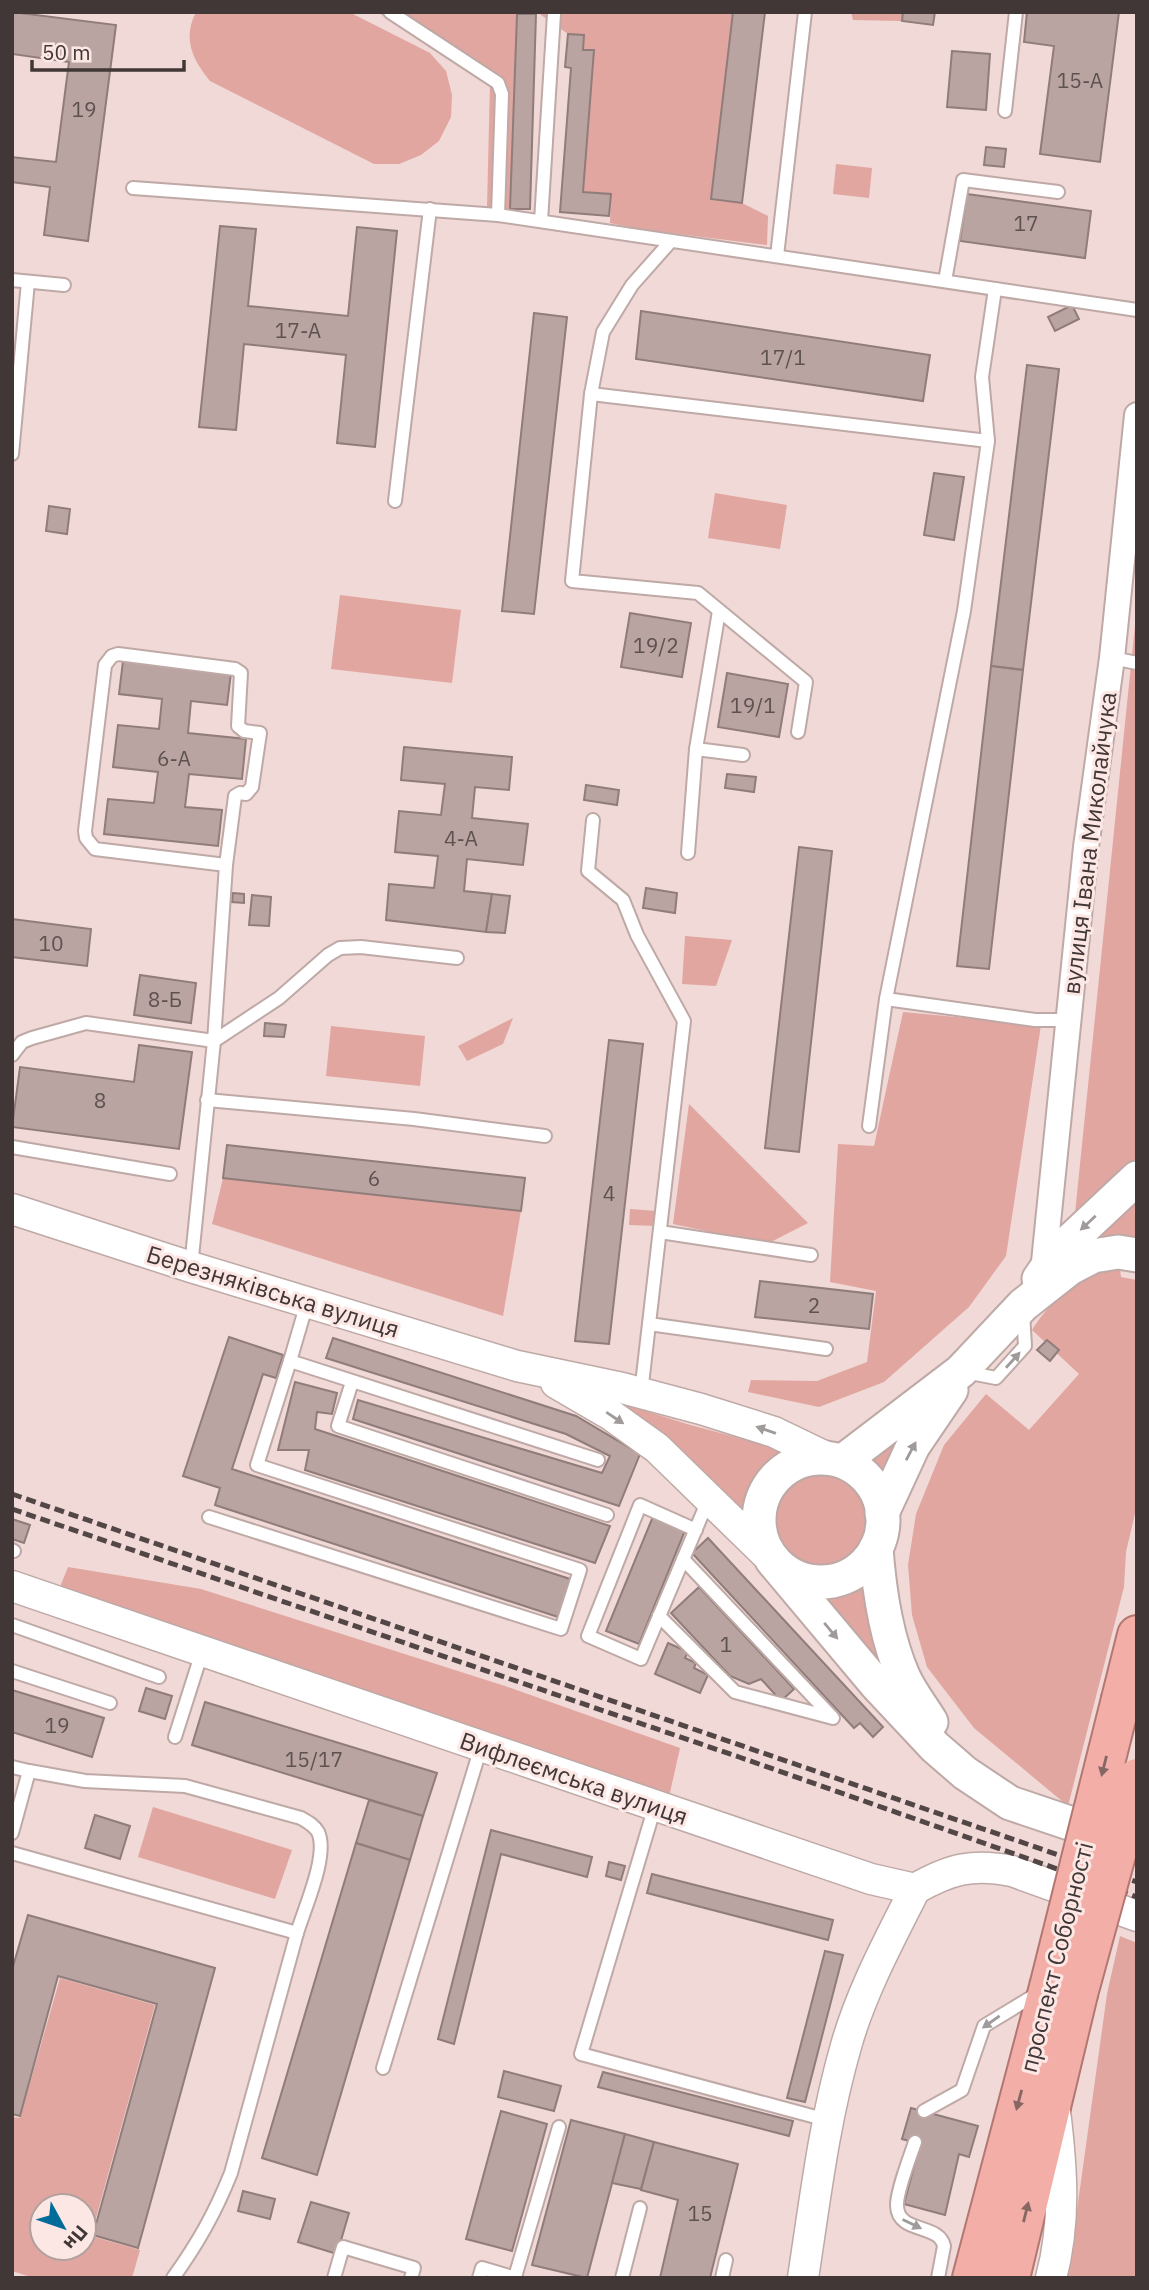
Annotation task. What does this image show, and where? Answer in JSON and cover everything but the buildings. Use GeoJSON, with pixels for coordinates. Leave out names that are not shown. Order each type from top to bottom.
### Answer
{"type":"FeatureCollection","features":[{"type":"Feature","properties":{"kind":"highway","name":"проспект Соборності"},"geometry":{"type":"LineString","coordinates":[[1010,2278],[1054,2102],[1064,1990],[1121,1699],[1137,1635]]}},
{"type":"Feature","properties":{"kind":"highway","name":"проспект Соборності"},"geometry":{"type":"LineString","coordinates":[[972,2278],[1064,1990],[1137,1778]]}},
{"type":"Feature","properties":{"kind":"main road","name":"вулиця Івана Миколайчука"},"geometry":{"type":"LineString","coordinates":[[1023,1305],[1057,1253],[1137,1178]]}},
{"type":"Feature","properties":{"kind":"main road","name":"вулиця Івана Миколайчука"},"geometry":{"type":"LineString","coordinates":[[883,1513],[913,1446],[961,1371],[1023,1305],[1070,1268],[1093,1256],[1118,1252],[1137,1255]]}},
{"type":"Feature","properties":{"kind":"main road","name":"вулиця Івана Миколайчука"},"geometry":{"type":"LineString","coordinates":[[836,1460],[961,1371]]}},
{"type":"Feature","properties":{"kind":"main road"},"geometry":{"type":"LineString","coordinates":[[772,1560],[797,1577],[807,1581],[827,1582],[848,1576],[864,1564],[876,1548],[882,1531],[883,1513],[870,1482],[858,1470],[836,1460],[807,1459],[787,1467],[771,1482],[761,1501],[758,1522],[762,1542],[772,1560],[876,1684],[935,1747],[965,1773],[1010,1803],[1137,1846]]}},
{"type":"Feature","properties":{"kind":"main road"},"geometry":{"type":"LineString","coordinates":[[876,1548],[879,1582],[903,1676],[933,1725],[968,1759],[1041,1812]]}},
{"type":"Feature","properties":{"kind":"street","name":"вулиця Івана Миколайчука"},"geometry":{"type":"LineString","coordinates":[[1043,1272],[1086,847],[1112,657],[1137,415]]}},
{"type":"Feature","properties":{"kind":"street","name":"Березняківська вулиця"},"geometry":{"type":"LineString","coordinates":[[12,1209],[191,1267],[534,1371],[701,1409],[774,1432],[836,1460]]}},
{"type":"Feature","properties":{"kind":"street","name":"Березняківська вулиця"},"geometry":{"type":"LineString","coordinates":[[534,1371],[611,1415],[648,1441],[772,1560]]}},
{"type":"Feature","properties":{"kind":"street","name":"Вифлеємська вулиця"},"geometry":{"type":"LineString","coordinates":[[12,1586],[871,1879],[915,1889]]}},
{"type":"Feature","properties":{"kind":"street"},"geometry":{"type":"LineString","coordinates":[[803,2278],[827,2120],[846,2043],[915,1889],[938,1875],[961,1869],[994,1867],[1137,1916]]}},
{"type":"Feature","properties":{"kind":"street"},"geometry":{"type":"LineString","coordinates":[[1051,2278],[1060,2227],[1062,2192],[1054,2102]]}},
{"type":"Feature","properties":{"kind":"lane"},"geometry":{"type":"LineString","coordinates":[[390,12],[498,83],[502,94],[498,215]]}},
{"type":"Feature","properties":{"kind":"lane"},"geometry":{"type":"LineString","coordinates":[[777,256],[804,12]]}},
{"type":"Feature","properties":{"kind":"lane"},"geometry":{"type":"LineString","coordinates":[[1005,111],[1016,12]]}},
{"type":"Feature","properties":{"kind":"lane"},"geometry":{"type":"LineString","coordinates":[[541,221],[554,14]]}},
{"type":"Feature","properties":{"kind":"lane"},"geometry":{"type":"LineString","coordinates":[[945,281],[962,180],[1058,192]]}},
{"type":"Feature","properties":{"kind":"lane"},"geometry":{"type":"LineString","coordinates":[[133,188],[498,215],[1137,310]]}},
{"type":"Feature","properties":{"kind":"lane"},"geometry":{"type":"LineString","coordinates":[[395,501],[430,209]]}},
{"type":"Feature","properties":{"kind":"lane"},"geometry":{"type":"LineString","coordinates":[[671,240],[632,285],[603,332],[591,394],[572,582],[698,593],[806,682],[798,732]]}},
{"type":"Feature","properties":{"kind":"lane"},"geometry":{"type":"LineString","coordinates":[[12,280],[64,285]]}},
{"type":"Feature","properties":{"kind":"lane"},"geometry":{"type":"LineString","coordinates":[[12,454],[28,282]]}},
{"type":"Feature","properties":{"kind":"lane"},"geometry":{"type":"LineString","coordinates":[[869,1126],[886,999],[964,611],[988,442],[982,377],[995,289]]}},
{"type":"Feature","properties":{"kind":"lane"},"geometry":{"type":"LineString","coordinates":[[591,394],[988,442]]}},
{"type":"Feature","properties":{"kind":"lane"},"geometry":{"type":"LineString","coordinates":[[688,853],[696,749],[719,611]]}},
{"type":"Feature","properties":{"kind":"lane"},"geometry":{"type":"LineString","coordinates":[[191,1267],[214,1041],[226,865],[235,796],[246,794],[252,787],[260,733],[244,731],[238,726],[241,673],[235,668],[118,654],[112,656],[105,665],[86,838],[95,849],[226,865]]}},
{"type":"Feature","properties":{"kind":"lane"},"geometry":{"type":"LineString","coordinates":[[1112,657],[1137,663]]}},
{"type":"Feature","properties":{"kind":"lane"},"geometry":{"type":"LineString","coordinates":[[696,749],[743,755]]}},
{"type":"Feature","properties":{"kind":"lane"},"geometry":{"type":"LineString","coordinates":[[593,820],[588,871],[623,900],[637,935],[684,1021],[641,1394]]}},
{"type":"Feature","properties":{"kind":"lane"},"geometry":{"type":"LineString","coordinates":[[12,1055],[22,1042],[86,1023],[214,1041],[279,998],[328,955],[340,948],[361,947],[457,958]]}},
{"type":"Feature","properties":{"kind":"lane"},"geometry":{"type":"LineString","coordinates":[[886,999],[1035,1020],[1069,1020]]}},
{"type":"Feature","properties":{"kind":"lane"},"geometry":{"type":"LineString","coordinates":[[207,1100],[414,1119],[545,1136]]}},
{"type":"Feature","properties":{"kind":"lane"},"geometry":{"type":"LineString","coordinates":[[12,1147],[170,1174]]}},
{"type":"Feature","properties":{"kind":"lane"},"geometry":{"type":"LineString","coordinates":[[660,1232],[811,1255]]}},
{"type":"Feature","properties":{"kind":"lane"},"geometry":{"type":"LineString","coordinates":[[209,1517],[561,1629],[580,1570],[257,1465],[307,1302]]}},
{"type":"Feature","properties":{"kind":"lane"},"geometry":{"type":"LineString","coordinates":[[649,1324],[826,1349]]}},
{"type":"Feature","properties":{"kind":"lane"},"geometry":{"type":"LineString","coordinates":[[290,1361],[598,1460]]}},
{"type":"Feature","properties":{"kind":"lane"},"geometry":{"type":"LineString","coordinates":[[352,1382],[338,1426],[607,1515]]}},
{"type":"Feature","properties":{"kind":"lane"},"geometry":{"type":"LineString","coordinates":[[696,1530],[640,1506],[588,1636],[641,1659],[696,1530],[709,1498]]}},
{"type":"Feature","properties":{"kind":"lane"},"geometry":{"type":"LineString","coordinates":[[659,1616],[734,1692],[833,1718],[683,1559]]}},
{"type":"Feature","properties":{"kind":"lane"},"geometry":{"type":"LineString","coordinates":[[12,1625],[159,1677]]}},
{"type":"Feature","properties":{"kind":"lane"},"geometry":{"type":"LineString","coordinates":[[175,1737],[202,1653]]}},
{"type":"Feature","properties":{"kind":"lane"},"geometry":{"type":"LineString","coordinates":[[12,1671],[110,1703]]}},
{"type":"Feature","properties":{"kind":"lane"},"geometry":{"type":"LineString","coordinates":[[383,2068],[481,1746]]}},
{"type":"Feature","properties":{"kind":"lane"},"geometry":{"type":"LineString","coordinates":[[12,1767],[85,1781],[185,1786],[301,1818],[318,1833],[321,1853],[231,2173],[216,2211],[200,2240],[173,2278]]}},
{"type":"Feature","properties":{"kind":"lane"},"geometry":{"type":"LineString","coordinates":[[12,1833],[29,1771]]}},
{"type":"Feature","properties":{"kind":"lane"},"geometry":{"type":"LineString","coordinates":[[655,1805],[580,2054],[827,2120]]}},
{"type":"Feature","properties":{"kind":"lane"},"geometry":{"type":"LineString","coordinates":[[12,1853],[297,1933]]}},
{"type":"Feature","properties":{"kind":"lane"},"geometry":{"type":"LineString","coordinates":[[924,2111],[962,2090],[984,2025],[1064,1990]]}},
{"type":"Feature","properties":{"kind":"lane"},"geometry":{"type":"LineString","coordinates":[[479,2278],[482,2268],[516,2278],[559,2127]]}},
{"type":"Feature","properties":{"kind":"lane"},"geometry":{"type":"LineString","coordinates":[[915,2142],[896,2204],[902,2220],[936,2234],[943,2241],[937,2278]]}},
{"type":"Feature","properties":{"kind":"lane"},"geometry":{"type":"LineString","coordinates":[[622,2278],[640,2208]]}},
{"type":"Feature","properties":{"kind":"lane"},"geometry":{"type":"LineString","coordinates":[[334,2278],[343,2247],[414,2268],[411,2278]]}},
{"type":"Feature","properties":{"kind":"lane"},"geometry":{"type":"LineString","coordinates":[[722,2278],[726,2260]]}},
{"type":"Feature","properties":{"kind":"shaded area"},"geometry":{"type":"Polygon","coordinates":[[[196,12],[349,12],[430,53],[446,71],[452,95],[451,117],[439,141],[421,155],[399,164],[374,164],[210,81],[191,49],[190,31],[196,12]]]}},
{"type":"Feature","properties":{"kind":"shaded area"},"geometry":{"type":"Polygon","coordinates":[[[377,12],[517,14],[510,209],[487,208],[490,83],[377,12]]]}},
{"type":"Feature","properties":{"kind":"shaded area"},"geometry":{"type":"Polygon","coordinates":[[[537,12],[733,12],[711,199],[742,203],[768,216],[767,245],[610,223],[611,194],[583,192],[594,51],[583,50],[584,35],[568,34],[537,12]]]}},
{"type":"Feature","properties":{"kind":"shaded area"},"geometry":{"type":"Polygon","coordinates":[[[851,12],[903,12],[902,21],[853,20],[851,12]]]}},
{"type":"Feature","properties":{"kind":"shaded area"},"geometry":{"type":"Polygon","coordinates":[[[836,164],[872,168],[869,198],[833,194],[836,164]]]}},
{"type":"Feature","properties":{"kind":"shaded area"},"geometry":{"type":"Polygon","coordinates":[[[715,493],[787,505],[780,549],[708,538],[715,493]]]}},
{"type":"Feature","properties":{"kind":"shaded area"},"geometry":{"type":"Polygon","coordinates":[[[340,595],[461,610],[452,683],[331,669],[340,595]]]}},
{"type":"Feature","properties":{"kind":"shaded area"},"geometry":{"type":"Polygon","coordinates":[[[1137,606],[1137,1165],[1074,1223],[1137,606]]]}},
{"type":"Feature","properties":{"kind":"shaded area"},"geometry":{"type":"Polygon","coordinates":[[[685,936],[732,940],[716,986],[682,984],[685,936]]]}},
{"type":"Feature","properties":{"kind":"shaded area"},"geometry":{"type":"Polygon","coordinates":[[[903,1012],[1041,1025],[1006,1256],[969,1307],[884,1382],[819,1407],[748,1392],[751,1380],[817,1381],[867,1362],[876,1291],[830,1282],[838,1144],[874,1146],[903,1012]]]}},
{"type":"Feature","properties":{"kind":"shaded area"},"geometry":{"type":"Polygon","coordinates":[[[513,1018],[503,1044],[467,1061],[458,1046],[513,1018]]]}},
{"type":"Feature","properties":{"kind":"shaded area"},"geometry":{"type":"Polygon","coordinates":[[[331,1026],[425,1036],[420,1086],[326,1076],[331,1026]]]}},
{"type":"Feature","properties":{"kind":"shaded area"},"geometry":{"type":"Polygon","coordinates":[[[689,1104],[808,1223],[767,1244],[673,1224],[689,1104]]]}},
{"type":"Feature","properties":{"kind":"shaded area"},"geometry":{"type":"Polygon","coordinates":[[[223,1178],[521,1211],[503,1316],[212,1224],[223,1178]]]}},
{"type":"Feature","properties":{"kind":"shaded area"},"geometry":{"type":"Polygon","coordinates":[[[1137,1193],[1137,1240],[1078,1246],[1137,1193]]]}},
{"type":"Feature","properties":{"kind":"shaded area"},"geometry":{"type":"Polygon","coordinates":[[[630,1209],[657,1211],[656,1226],[629,1225],[630,1209]]]}},
{"type":"Feature","properties":{"kind":"shaded area"},"geometry":{"type":"Polygon","coordinates":[[[1119,1263],[1121,1277],[1137,1280],[1137,1505],[1126,1552],[1124,1587],[1068,1806],[974,1728],[927,1667],[912,1615],[908,1565],[916,1514],[944,1445],[986,1394],[1029,1430],[1079,1374],[1032,1330],[1048,1308],[1081,1280],[1119,1263]]]}},
{"type":"Feature","properties":{"kind":"shaded area"},"geometry":{"type":"Polygon","coordinates":[[[595,1395],[687,1424],[791,1452],[770,1466],[756,1480],[747,1497],[743,1522],[595,1395]]]}},
{"type":"Feature","properties":{"kind":"shaded area"},"geometry":{"type":"Polygon","coordinates":[[[920,1416],[885,1481],[872,1464],[857,1456],[920,1416]]]}},
{"type":"Feature","properties":{"kind":"shaded area"},"geometry":{"type":"Polygon","coordinates":[[[819,1471],[838,1475],[853,1486],[864,1501],[868,1520],[864,1539],[853,1554],[838,1565],[819,1569],[800,1565],[785,1554],[774,1539],[770,1520],[774,1501],[785,1486],[800,1475],[819,1471]]]}},
{"type":"Feature","properties":{"kind":"shaded area"},"geometry":{"type":"Polygon","coordinates":[[[68,1567],[201,1589],[505,1686],[680,1748],[669,1797],[60,1587],[68,1567]]]}},
{"type":"Feature","properties":{"kind":"shaded area"},"geometry":{"type":"Polygon","coordinates":[[[871,1581],[895,1689],[817,1601],[845,1596],[871,1581]]]}},
{"type":"Feature","properties":{"kind":"shaded area"},"geometry":{"type":"Polygon","coordinates":[[[153,1807],[292,1850],[275,1899],[138,1857],[153,1807]]]}},
{"type":"Feature","properties":{"kind":"shaded area"},"geometry":{"type":"Polygon","coordinates":[[[1120,1936],[1137,1943],[1137,2278],[1063,2278],[1072,2246],[1107,1994],[1120,1936]]]}},
{"type":"Feature","properties":{"kind":"shaded area"},"geometry":{"type":"Polygon","coordinates":[[[60,1978],[155,2005],[98,2211],[98,2192],[28,2192],[28,2262],[98,2262],[98,2238],[140,2250],[132,2278],[34,2278],[12,2271],[12,2117],[20,2118],[60,1978]]]}},
{"type":"Feature","properties":{"kind":"railway"},"geometry":{"type":"LineString","coordinates":[[12,1494],[1137,1882]]}},
{"type":"Feature","properties":{"kind":"railway"},"geometry":{"type":"LineString","coordinates":[[12,1509],[739,1757],[1137,1897]]}}]}
